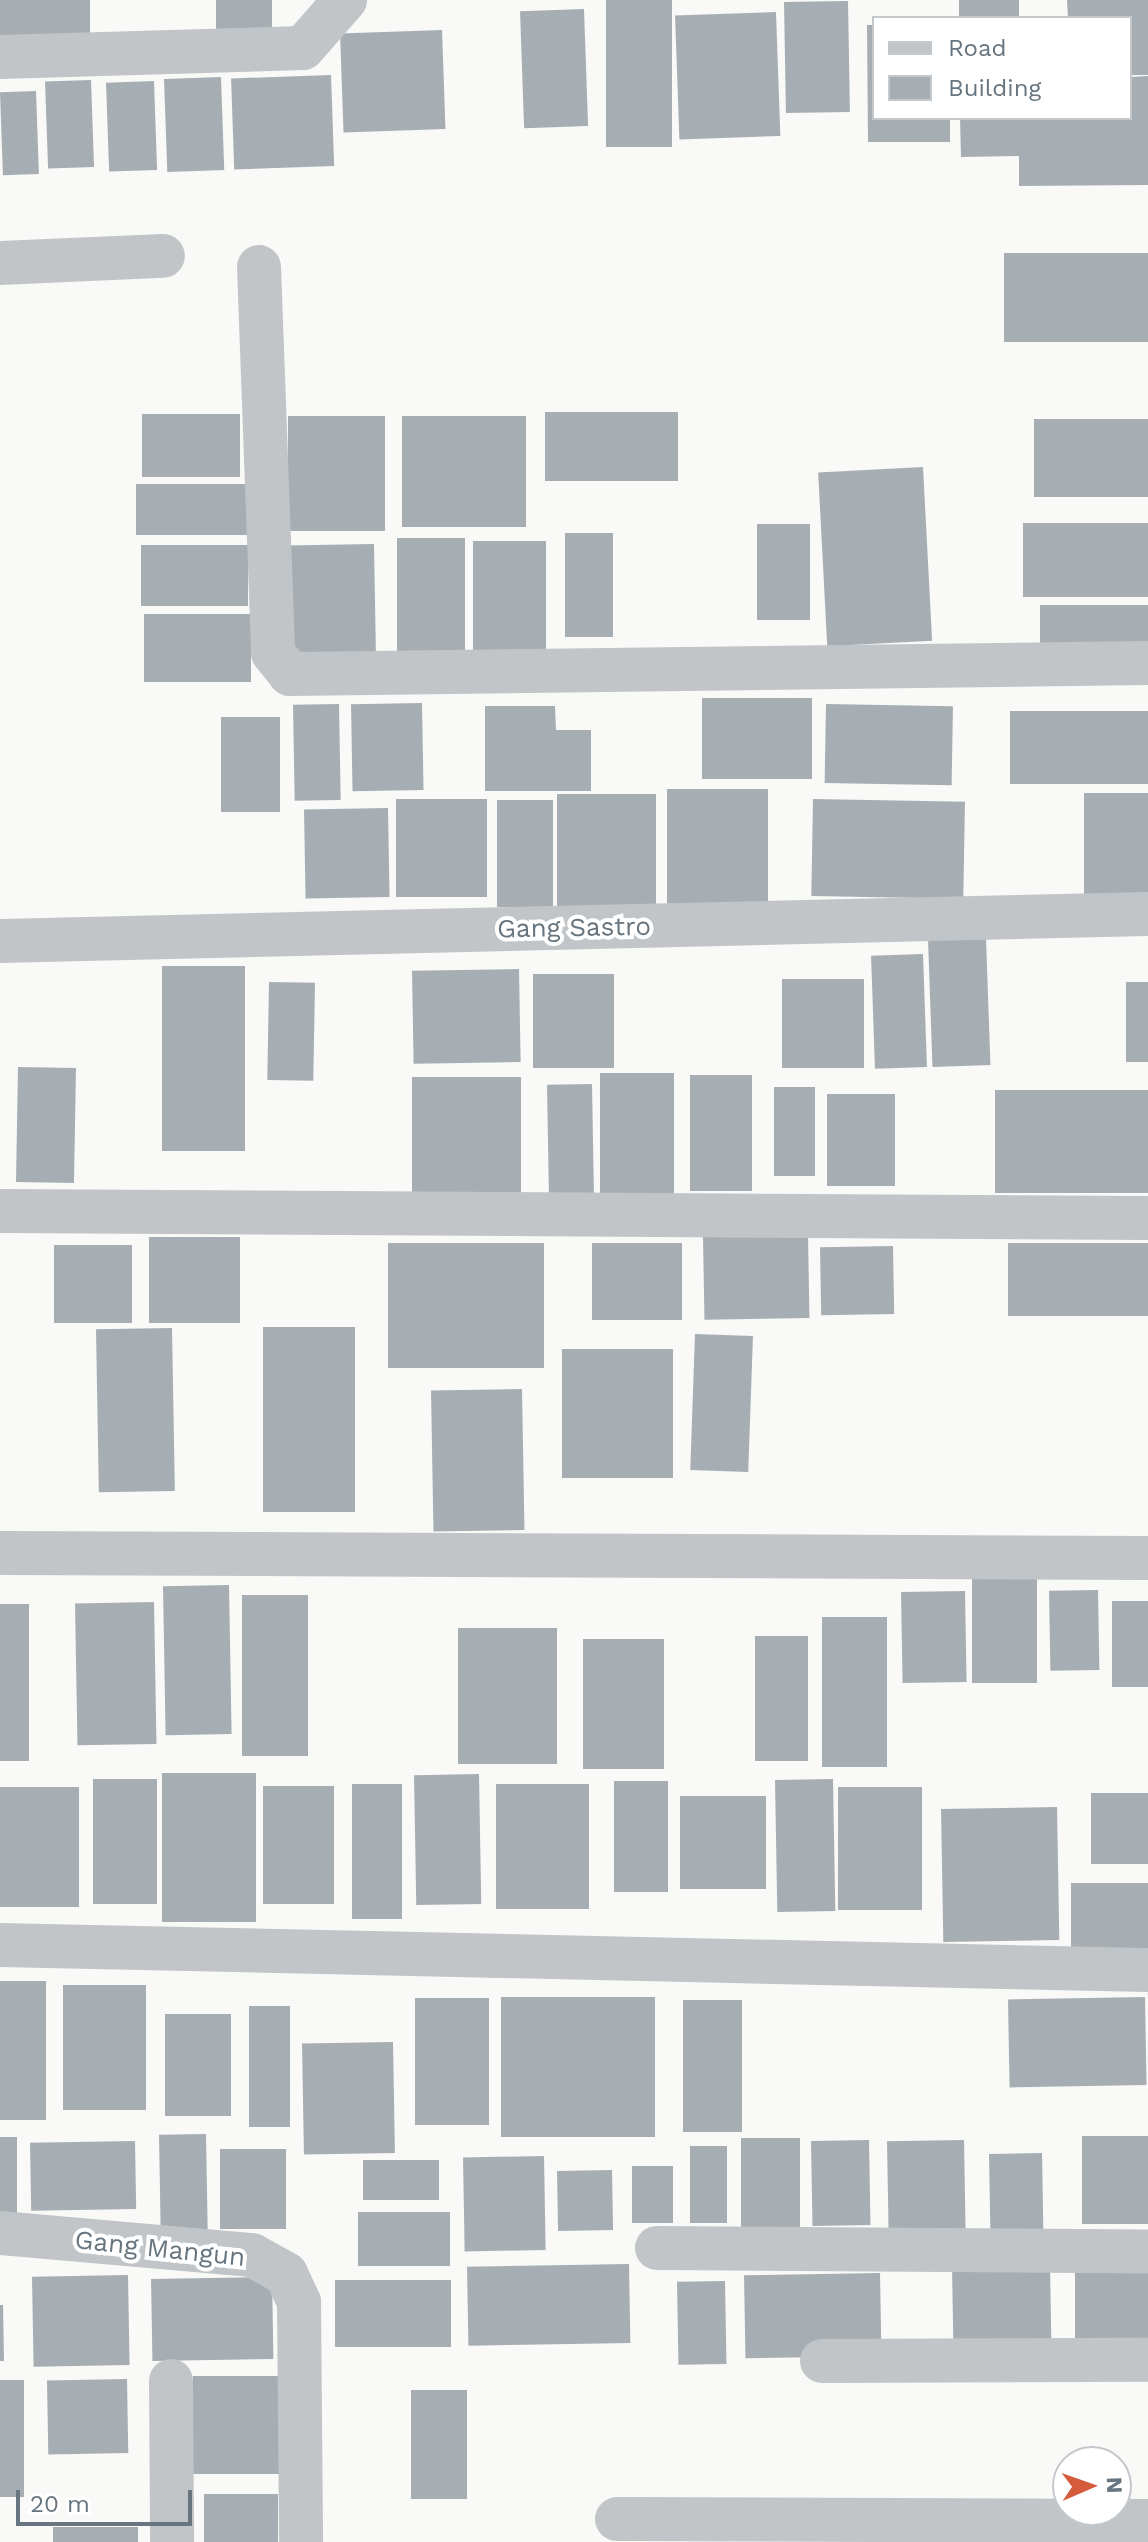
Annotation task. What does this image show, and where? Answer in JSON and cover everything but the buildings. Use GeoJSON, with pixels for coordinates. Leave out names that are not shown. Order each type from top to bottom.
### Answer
{"type":"FeatureCollection","features":[{"type":"Feature","properties":{"kind":"street"},"geometry":{"type":"LineString","coordinates":[[0,57],[303,48],[345,0]]}},
{"type":"Feature","properties":{"kind":"street"},"geometry":{"type":"LineString","coordinates":[[0,263],[163,256]]}},
{"type":"Feature","properties":{"kind":"street"},"geometry":{"type":"LineString","coordinates":[[259,267],[273,653],[290,674],[1148,663]]}},
{"type":"Feature","properties":{"kind":"street","name":"Gang Sastro"},"geometry":{"type":"LineString","coordinates":[[0,941],[1148,914]]}},
{"type":"Feature","properties":{"kind":"street"},"geometry":{"type":"LineString","coordinates":[[0,1211],[1148,1218]]}},
{"type":"Feature","properties":{"kind":"street"},"geometry":{"type":"LineString","coordinates":[[0,1553],[1148,1558]]}},
{"type":"Feature","properties":{"kind":"street"},"geometry":{"type":"LineString","coordinates":[[0,1945],[1148,1970]]}},
{"type":"Feature","properties":{"kind":"street","name":"Gang Mangun"},"geometry":{"type":"LineString","coordinates":[[0,2233],[252,2255],[286,2274],[299,2302],[301,2542]]}},
{"type":"Feature","properties":{"kind":"street"},"geometry":{"type":"LineString","coordinates":[[657,2248],[1148,2251]]}},
{"type":"Feature","properties":{"kind":"street"},"geometry":{"type":"LineString","coordinates":[[822,2361],[1148,2360]]}},
{"type":"Feature","properties":{"kind":"street"},"geometry":{"type":"LineString","coordinates":[[171,2381],[172,2542]]}},
{"type":"Feature","properties":{"kind":"street"},"geometry":{"type":"LineString","coordinates":[[617,2519],[1148,2521]]}}]}
